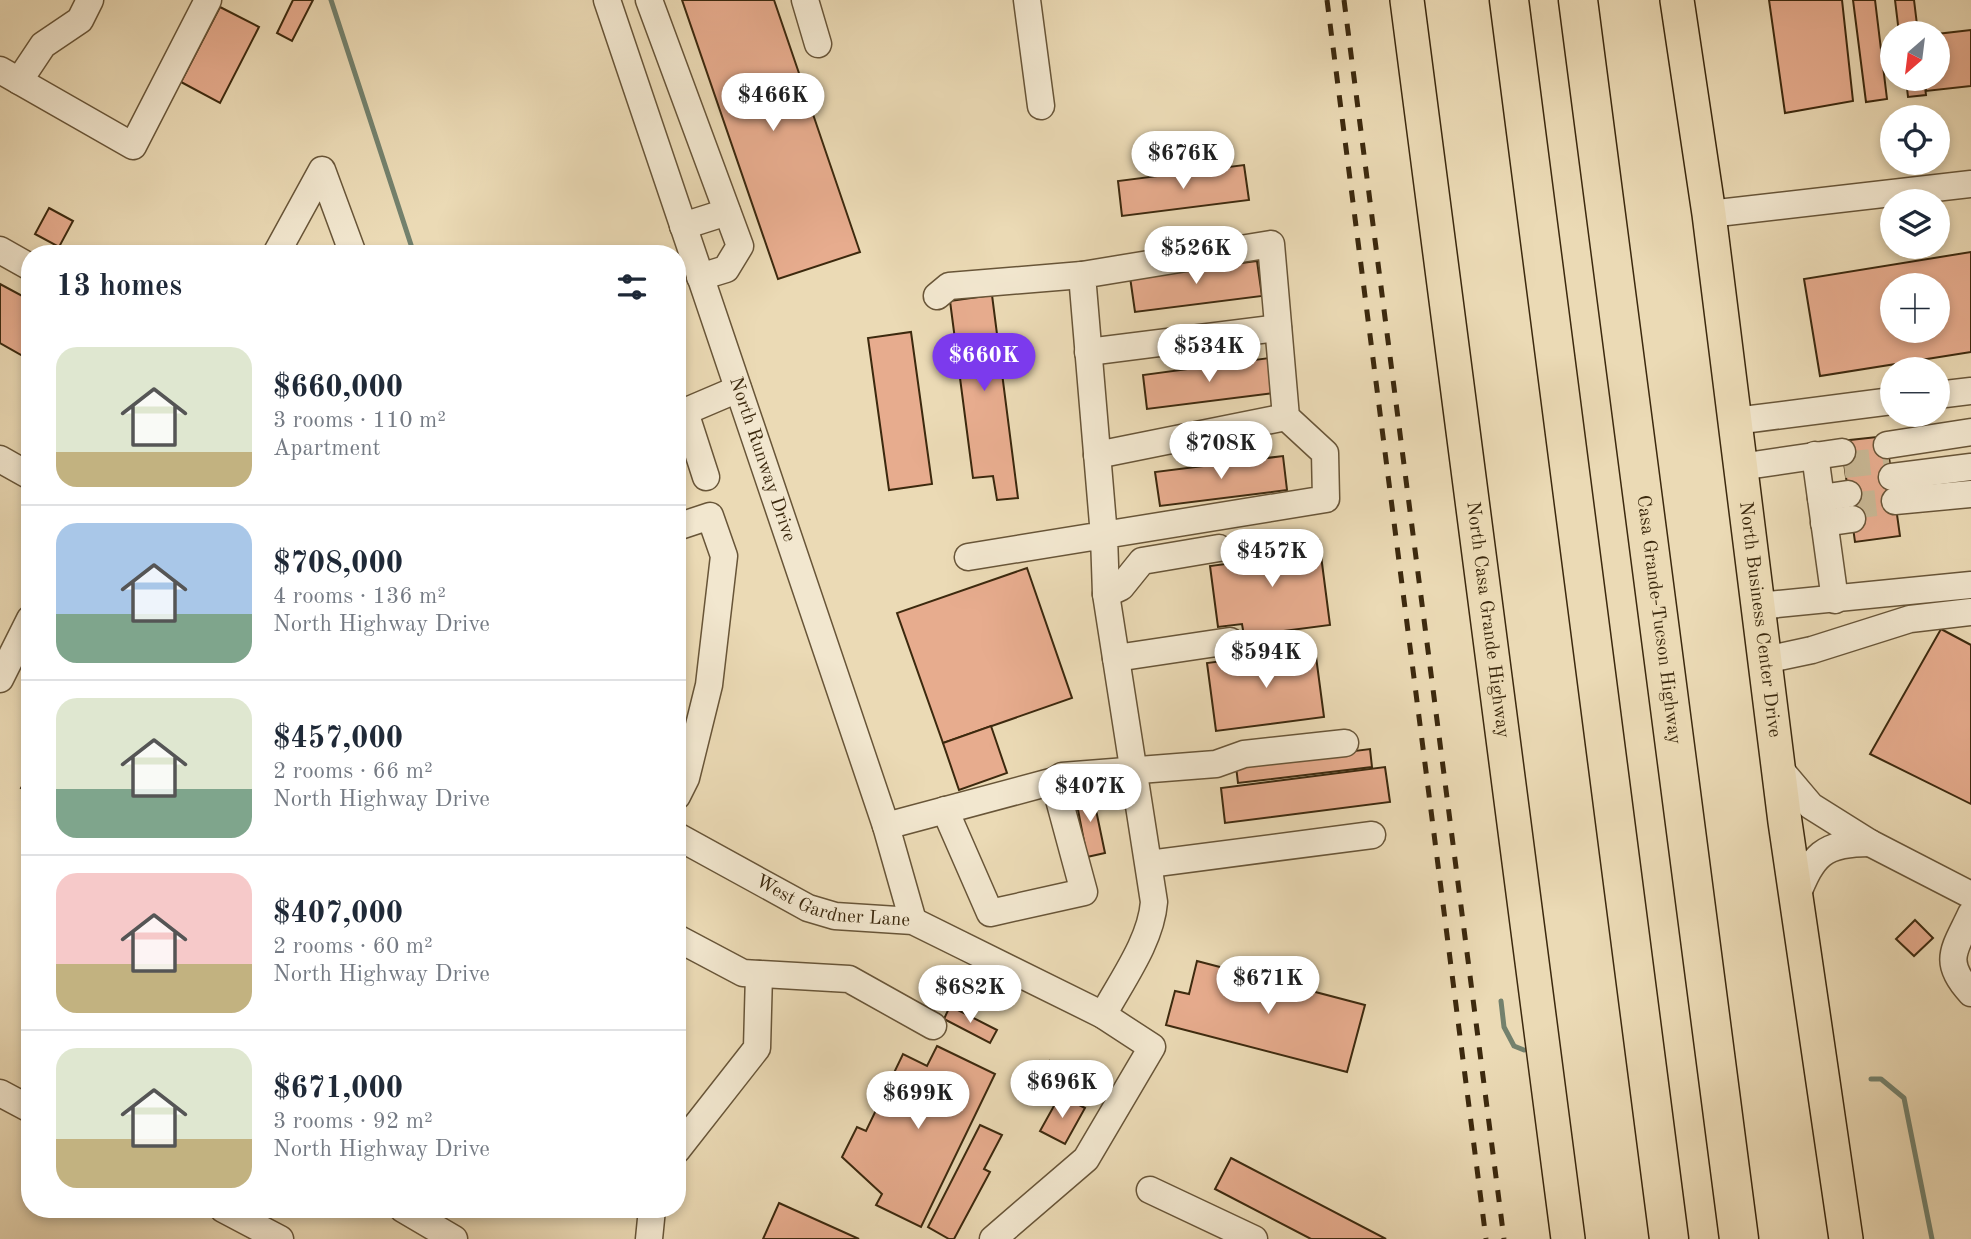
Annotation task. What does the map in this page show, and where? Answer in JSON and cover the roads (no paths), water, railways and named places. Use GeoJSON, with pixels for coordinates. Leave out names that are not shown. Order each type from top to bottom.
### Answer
{"type":"FeatureCollection","features":[{"type":"Feature","properties":{"kind":"highway"},"geometry":{"type":"LineString","coordinates":[[1509,0],[1669,1239]]}},
{"type":"Feature","properties":{"kind":"highway","name":"Casa Grande-Tucson Highway"},"geometry":{"type":"LineString","coordinates":[[1578,0],[1739,1239]]}},
{"type":"Feature","properties":{"kind":"main road","name":"North Casa Grande Highway"},"geometry":{"type":"LineString","coordinates":[[1407,0],[1568,1239]]}},
{"type":"Feature","properties":{"kind":"main road","name":"North Business Center Drive"},"geometry":{"type":"LineString","coordinates":[[1677,0],[1709,214],[1778,767],[1846,1239]]}},
{"type":"Feature","properties":{"kind":"street"},"geometry":{"type":"LineString","coordinates":[[90,0],[80,20],[43,45],[10,76],[133,146],[208,0]]}},
{"type":"Feature","properties":{"kind":"street","name":"North Runway Drive"},"geometry":{"type":"LineString","coordinates":[[607,0],[886,826],[913,921]]}},
{"type":"Feature","properties":{"kind":"street"},"geometry":{"type":"LineString","coordinates":[[649,0],[740,246],[726,268],[700,276]]}},
{"type":"Feature","properties":{"kind":"street"},"geometry":{"type":"LineString","coordinates":[[805,0],[818,44]]}},
{"type":"Feature","properties":{"kind":"street"},"geometry":{"type":"LineString","coordinates":[[1027,0],[1041,106]]}},
{"type":"Feature","properties":{"kind":"street"},"geometry":{"type":"LineString","coordinates":[[281,245],[322,170],[350,245]]}},
{"type":"Feature","properties":{"kind":"street"},"geometry":{"type":"LineString","coordinates":[[1709,214],[1971,184]]}},
{"type":"Feature","properties":{"kind":"street"},"geometry":{"type":"LineString","coordinates":[[683,226],[727,212]]}},
{"type":"Feature","properties":{"kind":"street"},"geometry":{"type":"LineString","coordinates":[[937,296],[949,286],[1082,275],[1271,244],[1286,417],[1325,453],[1326,499],[968,557]]}},
{"type":"Feature","properties":{"kind":"street"},"geometry":{"type":"LineString","coordinates":[[0,250],[21,262]]}},
{"type":"Feature","properties":{"kind":"street"},"geometry":{"type":"LineString","coordinates":[[1082,275],[1104,537],[1106,594],[1154,902],[1153,919],[1103,1015]]}},
{"type":"Feature","properties":{"kind":"street"},"geometry":{"type":"LineString","coordinates":[[1088,352],[1278,328]]}},
{"type":"Feature","properties":{"kind":"street"},"geometry":{"type":"LineString","coordinates":[[686,411],[738,389]]}},
{"type":"Feature","properties":{"kind":"street"},"geometry":{"type":"LineString","coordinates":[[1950,393],[1971,391]]}},
{"type":"Feature","properties":{"kind":"street"},"geometry":{"type":"LineString","coordinates":[[1735,421],[1880,403]]}},
{"type":"Feature","properties":{"kind":"street"},"geometry":{"type":"LineString","coordinates":[[1097,455],[1286,417]]}},
{"type":"Feature","properties":{"kind":"street"},"geometry":{"type":"LineString","coordinates":[[686,426],[706,477]]}},
{"type":"Feature","properties":{"kind":"street"},"geometry":{"type":"LineString","coordinates":[[1892,481],[1971,432]]}},
{"type":"Feature","properties":{"kind":"street"},"geometry":{"type":"LineString","coordinates":[[1892,481],[1971,450]]}},
{"type":"Feature","properties":{"kind":"street"},"geometry":{"type":"LineString","coordinates":[[0,458],[21,471]]}},
{"type":"Feature","properties":{"kind":"street"},"geometry":{"type":"LineString","coordinates":[[1740,467],[1820,490],[1847,486],[1820,490]]}},
{"type":"Feature","properties":{"kind":"street"},"geometry":{"type":"LineString","coordinates":[[1892,481],[1971,467]]}},
{"type":"Feature","properties":{"kind":"street"},"geometry":{"type":"LineString","coordinates":[[1892,481],[1971,481]]}},
{"type":"Feature","properties":{"kind":"street"},"geometry":{"type":"LineString","coordinates":[[1892,481],[1971,494]]}},
{"type":"Feature","properties":{"kind":"street"},"geometry":{"type":"LineString","coordinates":[[1892,481],[1971,506]]}},
{"type":"Feature","properties":{"kind":"street"},"geometry":{"type":"LineString","coordinates":[[1820,490],[1835,600]]}},
{"type":"Feature","properties":{"kind":"street"},"geometry":{"type":"LineString","coordinates":[[686,524],[709,516],[724,556],[709,685],[686,778]]}},
{"type":"Feature","properties":{"kind":"street"},"geometry":{"type":"LineString","coordinates":[[1106,594],[1121,587],[1142,561],[1219,548]]}},
{"type":"Feature","properties":{"kind":"street"},"geometry":{"type":"LineString","coordinates":[[1758,606],[1971,585]]}},
{"type":"Feature","properties":{"kind":"street"},"geometry":{"type":"LineString","coordinates":[[1765,660],[1812,650],[1910,619],[1971,612]]}},
{"type":"Feature","properties":{"kind":"street"},"geometry":{"type":"LineString","coordinates":[[0,679],[21,637]]}},
{"type":"Feature","properties":{"kind":"street"},"geometry":{"type":"LineString","coordinates":[[1116,658],[1230,640]]}},
{"type":"Feature","properties":{"kind":"street"},"geometry":{"type":"LineString","coordinates":[[886,826],[1054,781],[1062,776],[1216,764],[1244,754],[1345,743]]}},
{"type":"Feature","properties":{"kind":"street"},"geometry":{"type":"LineString","coordinates":[[1778,767],[1811,806],[1870,843],[1971,895]]}},
{"type":"Feature","properties":{"kind":"street"},"geometry":{"type":"LineString","coordinates":[[939,811],[990,913],[1084,892],[1054,781]]}},
{"type":"Feature","properties":{"kind":"street"},"geometry":{"type":"LineString","coordinates":[[1149,864],[1372,835]]}},
{"type":"Feature","properties":{"kind":"street","name":"West Gardner Lane"},"geometry":{"type":"LineString","coordinates":[[686,841],[808,908],[835,916],[913,921],[1103,1015],[1127,1028],[1152,1047],[1086,1159],[993,1239]]}},
{"type":"Feature","properties":{"kind":"street"},"geometry":{"type":"LineString","coordinates":[[1796,898],[1808,870],[1823,854],[1841,843],[1870,843]]}},
{"type":"Feature","properties":{"kind":"street"},"geometry":{"type":"LineString","coordinates":[[1971,914],[1953,951],[1956,977],[1971,993]]}},
{"type":"Feature","properties":{"kind":"street"},"geometry":{"type":"LineString","coordinates":[[686,943],[743,973],[849,979],[933,1026]]}},
{"type":"Feature","properties":{"kind":"street"},"geometry":{"type":"LineString","coordinates":[[686,1139],[757,1048],[759,974]]}},
{"type":"Feature","properties":{"kind":"street"},"geometry":{"type":"LineString","coordinates":[[0,1093],[21,1104]]}},
{"type":"Feature","properties":{"kind":"street"},"geometry":{"type":"LineString","coordinates":[[1150,1190],[1254,1239]]}},
{"type":"Feature","properties":{"kind":"street"},"geometry":{"type":"LineString","coordinates":[[232,1218],[246,1231],[280,1239]]}},
{"type":"Feature","properties":{"kind":"street"},"geometry":{"type":"LineString","coordinates":[[418,1218],[454,1239]]}},
{"type":"Feature","properties":{"kind":"street"},"geometry":{"type":"LineString","coordinates":[[649,1239],[651,1218]]}},
{"type":"Feature","properties":{"kind":"waterway"},"geometry":{"type":"LineString","coordinates":[[331,0],[411,245]]}},
{"type":"Feature","properties":{"kind":"waterway"},"geometry":{"type":"LineString","coordinates":[[1501,1001],[1504,1027],[1514,1046],[1524,1050]]}},
{"type":"Feature","properties":{"kind":"waterway"},"geometry":{"type":"LineString","coordinates":[[1871,1079],[1881,1079],[1904,1098],[1932,1239]]}},
{"type":"Feature","properties":{"kind":"tunnel"},"geometry":{"type":"LineString","coordinates":[[1844,465],[1889,460]]}},
{"type":"Feature","properties":{"kind":"tunnel"},"geometry":{"type":"LineString","coordinates":[[1850,506],[1895,501]]}},
{"type":"Feature","properties":{"kind":"railway"},"geometry":{"type":"LineString","coordinates":[[1327,0],[1486,1239]]}},
{"type":"Feature","properties":{"kind":"railway"},"geometry":{"type":"LineString","coordinates":[[1344,0],[1504,1239]]}}]}
